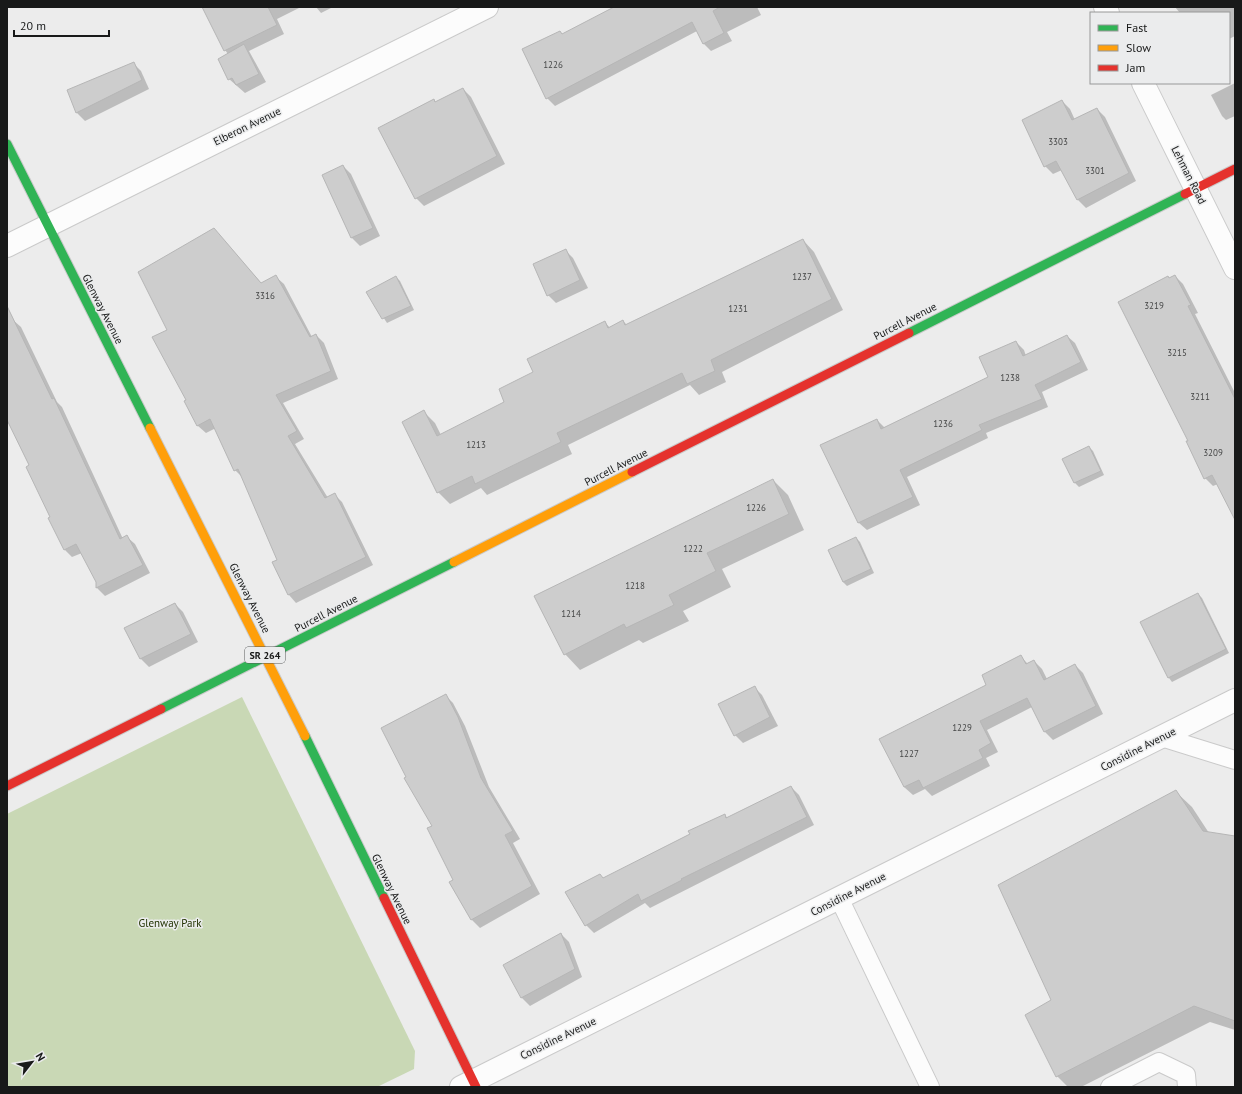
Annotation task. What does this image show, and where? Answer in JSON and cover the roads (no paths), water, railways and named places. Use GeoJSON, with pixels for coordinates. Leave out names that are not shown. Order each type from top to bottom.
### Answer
{"type":"FeatureCollection","features":[{"type":"Feature","properties":{"kind":"street","name":"Elberon Avenue"},"geometry":{"type":"LineString","coordinates":[[7,246],[487,7]]}},
{"type":"Feature","properties":{"kind":"street","name":"Lehman Road"},"geometry":{"type":"LineString","coordinates":[[1144,84],[1235,268]]}},
{"type":"Feature","properties":{"kind":"street","name":"Glenway Avenue"},"geometry":{"type":"LineString","coordinates":[[7,144],[47,226],[266,656],[470,1085]]}},
{"type":"Feature","properties":{"kind":"street","name":"Purcell Avenue"},"geometry":{"type":"LineString","coordinates":[[7,786],[1235,169]]}},
{"type":"Feature","properties":{"kind":"street","name":"Considine Avenue"},"geometry":{"type":"LineString","coordinates":[[470,1085],[1235,700]]}},
{"type":"Feature","properties":{"kind":"lane"},"geometry":{"type":"LineString","coordinates":[[1161,737],[1235,760]]}},
{"type":"Feature","properties":{"kind":"lane"},"geometry":{"type":"LineString","coordinates":[[839,898],[930,1087]]}},
{"type":"Feature","properties":{"kind":"lane"},"geometry":{"type":"LineString","coordinates":[[1110,1087],[1159,1062],[1186,1075],[1187,1087]]}},
{"type":"Feature","properties":{"kind":"park label","name":"Glenway Park"},"geometry":{"type":"Point","coordinates":[170,923]}}]}
